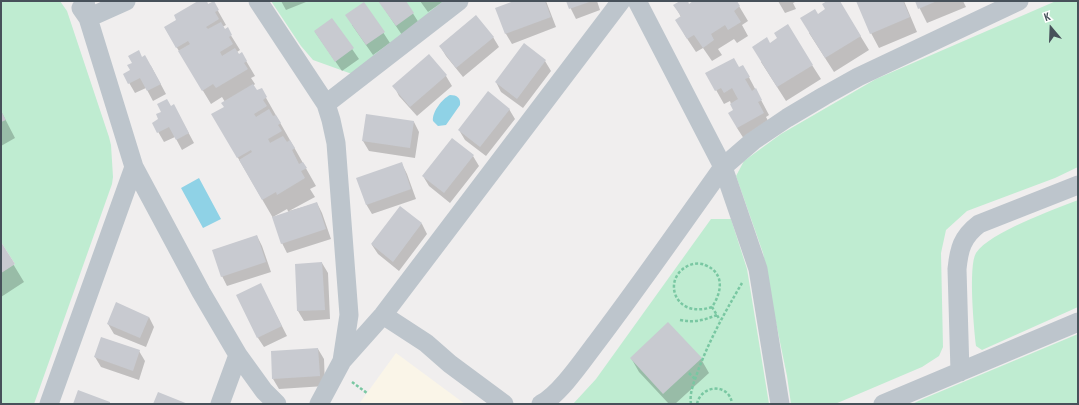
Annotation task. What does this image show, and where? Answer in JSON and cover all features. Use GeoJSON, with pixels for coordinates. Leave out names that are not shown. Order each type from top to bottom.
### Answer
{"type":"FeatureCollection","features":[{"type":"Feature","properties":{"kind":"street"},"geometry":{"type":"LineString","coordinates":[[75,1],[87,9],[134,166],[201,292],[238,355],[264,392],[277,404]]}},
{"type":"Feature","properties":{"kind":"street"},"geometry":{"type":"LineString","coordinates":[[87,9],[126,1]]}},
{"type":"Feature","properties":{"kind":"street"},"geometry":{"type":"LineString","coordinates":[[258,1],[326,104],[331,120],[336,142],[349,315],[342,361]]}},
{"type":"Feature","properties":{"kind":"street"},"geometry":{"type":"LineString","coordinates":[[326,104],[459,1]]}},
{"type":"Feature","properties":{"kind":"street"},"geometry":{"type":"LineString","coordinates":[[319,404],[342,361],[383,315],[621,1]]}},
{"type":"Feature","properties":{"kind":"street"},"geometry":{"type":"LineString","coordinates":[[637,1],[724,167],[758,269],[780,404]]}},
{"type":"Feature","properties":{"kind":"street"},"geometry":{"type":"LineString","coordinates":[[543,403],[554,394],[574,372],[724,167],[753,142],[787,118],[858,77],[1019,1]]}},
{"type":"Feature","properties":{"kind":"street"},"geometry":{"type":"LineString","coordinates":[[48,404],[134,166]]}},
{"type":"Feature","properties":{"kind":"street"},"geometry":{"type":"LineString","coordinates":[[960,372],[957,269],[962,242],[970,231],[979,224],[1078,185]]}},
{"type":"Feature","properties":{"kind":"street"},"geometry":{"type":"LineString","coordinates":[[383,315],[426,343],[450,364],[504,404]]}},
{"type":"Feature","properties":{"kind":"street"},"geometry":{"type":"LineString","coordinates":[[883,404],[1078,322]]}},
{"type":"Feature","properties":{"kind":"street"},"geometry":{"type":"LineString","coordinates":[[220,404],[238,355]]}},
{"type":"Feature","properties":{"kind":"path"},"geometry":{"type":"LineString","coordinates":[[691,404],[691,394],[695,379],[720,320],[755,260]]}},
{"type":"Feature","properties":{"kind":"path"},"geometry":{"type":"LineString","coordinates":[[692,264],[705,264],[715,271],[719,279],[720,291],[718,298],[712,307],[696,310],[690,309],[679,302],[674,291],[674,284],[680,272],[692,264]]}},
{"type":"Feature","properties":{"kind":"path"},"geometry":{"type":"LineString","coordinates":[[712,307],[720,320]]}},
{"type":"Feature","properties":{"kind":"path"},"geometry":{"type":"LineString","coordinates":[[680,320],[690,322],[705,320],[717,315]]}},
{"type":"Feature","properties":{"kind":"path"},"geometry":{"type":"LineString","coordinates":[[689,373],[695,379]]}},
{"type":"Feature","properties":{"kind":"path"},"geometry":{"type":"LineString","coordinates":[[697,404],[698,400],[705,391],[715,388],[726,392],[730,396],[732,404]]}},
{"type":"Feature","properties":{"kind":"shaded area"},"geometry":{"type":"Polygon","coordinates":[[[396,353],[465,404],[359,404],[396,353]]]}},
{"type":"Feature","properties":{"kind":"green space"},"geometry":{"type":"Polygon","coordinates":[[[1,1],[60,1],[67,11],[111,145],[112,184],[34,404],[1,404],[1,273],[15,264],[1,242],[1,1]]]}},
{"type":"Feature","properties":{"kind":"green space"},"geometry":{"type":"Polygon","coordinates":[[[271,1],[447,1],[352,74],[313,60],[301,46],[271,1]]]}},
{"type":"Feature","properties":{"kind":"green space"},"geometry":{"type":"Polygon","coordinates":[[[1056,1],[1078,1],[1078,167],[1055,178],[967,211],[946,230],[941,253],[943,347],[939,356],[922,367],[835,404],[791,404],[763,253],[736,176],[744,161],[781,134],[876,79],[1056,1]]]}},
{"type":"Feature","properties":{"kind":"green space"},"geometry":{"type":"Polygon","coordinates":[[[1078,200],[1078,307],[982,350],[976,346],[973,313],[972,271],[976,253],[983,245],[994,237],[1023,222],[1078,200]]]}},
{"type":"Feature","properties":{"kind":"green space"},"geometry":{"type":"Polygon","coordinates":[[[711,219],[731,219],[747,269],[769,404],[573,404],[596,379],[711,219]]]}},
{"type":"Feature","properties":{"kind":"green space"},"geometry":{"type":"Polygon","coordinates":[[[1078,334],[1078,404],[912,404],[925,398],[1078,334]]]}},
{"type":"Feature","properties":{"kind":"water"},"geometry":{"type":"Polygon","coordinates":[[[450,95],[458,97],[460,100],[460,105],[446,125],[438,126],[433,121],[434,114],[441,103],[450,95]]]}},
{"type":"Feature","properties":{"kind":"water"},"geometry":{"type":"Polygon","coordinates":[[[199,178],[221,219],[203,228],[181,188],[199,178]]]}},
{"type":"Feature","properties":{"kind":"building"},"geometry":{"type":"Polygon","coordinates":[[[198,1],[207,1],[208,4],[214,1],[219,10],[215,12],[219,19],[206,27],[208,29],[221,22],[225,29],[228,27],[232,35],[229,37],[233,44],[220,52],[222,56],[235,48],[239,54],[242,52],[247,61],[244,63],[248,69],[216,88],[213,84],[202,91],[178,51],[190,44],[188,41],[176,48],[164,27],[176,20],[174,15],[198,1]]]}},
{"type":"Feature","properties":{"kind":"building"},"geometry":{"type":"Polygon","coordinates":[[[378,1],[406,1],[414,13],[396,26],[378,1]]]}},
{"type":"Feature","properties":{"kind":"building"},"geometry":{"type":"Polygon","coordinates":[[[514,1],[545,1],[551,17],[505,34],[495,8],[514,1]]]}},
{"type":"Feature","properties":{"kind":"building"},"geometry":{"type":"Polygon","coordinates":[[[566,1],[592,1],[569,9],[566,1]]]}},
{"type":"Feature","properties":{"kind":"building"},"geometry":{"type":"Polygon","coordinates":[[[680,1],[688,1],[689,4],[693,1],[737,1],[740,6],[734,11],[741,22],[728,30],[725,25],[711,34],[714,40],[703,48],[694,35],[687,39],[675,20],[681,16],[673,5],[680,1]]]}},
{"type":"Feature","properties":{"kind":"building"},"geometry":{"type":"Polygon","coordinates":[[[827,1],[840,1],[861,36],[825,58],[800,18],[815,9],[818,14],[825,9],[822,4],[827,1]]]}},
{"type":"Feature","properties":{"kind":"building"},"geometry":{"type":"Polygon","coordinates":[[[856,1],[903,1],[910,17],[870,34],[856,1]]]}},
{"type":"Feature","properties":{"kind":"building"},"geometry":{"type":"Polygon","coordinates":[[[915,1],[937,1],[918,9],[915,1]]]}},
{"type":"Feature","properties":{"kind":"building"},"geometry":{"type":"Polygon","coordinates":[[[364,2],[385,32],[366,45],[345,15],[364,2]]]}},
{"type":"Feature","properties":{"kind":"building"},"geometry":{"type":"Polygon","coordinates":[[[476,15],[494,37],[456,68],[439,46],[476,15]]]}},
{"type":"Feature","properties":{"kind":"building"},"geometry":{"type":"Polygon","coordinates":[[[332,18],[354,48],[335,62],[314,31],[332,18]]]}},
{"type":"Feature","properties":{"kind":"building"},"geometry":{"type":"Polygon","coordinates":[[[788,24],[813,65],[777,87],[752,47],[767,37],[770,43],[777,38],[774,33],[788,24]]]}},
{"type":"Feature","properties":{"kind":"building"},"geometry":{"type":"Polygon","coordinates":[[[524,43],[546,60],[517,99],[495,82],[524,43]]]}},
{"type":"Feature","properties":{"kind":"building"},"geometry":{"type":"Polygon","coordinates":[[[139,50],[142,57],[145,55],[161,84],[147,91],[140,78],[128,84],[123,74],[130,70],[127,65],[132,63],[128,56],[139,50]]]}},
{"type":"Feature","properties":{"kind":"building"},"geometry":{"type":"Polygon","coordinates":[[[429,54],[447,75],[410,107],[392,86],[429,54]]]}},
{"type":"Feature","properties":{"kind":"building"},"geometry":{"type":"Polygon","coordinates":[[[734,58],[739,67],[743,65],[750,77],[745,79],[752,91],[756,88],[762,100],[758,102],[764,113],[737,128],[728,113],[733,110],[730,104],[738,99],[732,88],[724,93],[721,88],[715,91],[705,73],[734,58]]]}},
{"type":"Feature","properties":{"kind":"building"},"geometry":{"type":"Polygon","coordinates":[[[253,84],[257,90],[262,88],[267,97],[263,100],[267,106],[254,114],[256,117],[269,109],[273,116],[276,115],[281,123],[278,125],[282,131],[268,139],[270,143],[283,136],[287,142],[290,140],[295,148],[292,150],[299,164],[303,162],[307,168],[301,171],[305,178],[277,195],[276,192],[262,200],[239,160],[252,152],[251,150],[237,158],[211,114],[224,107],[221,103],[253,84]]]}},
{"type":"Feature","properties":{"kind":"building"},"geometry":{"type":"Polygon","coordinates":[[[488,91],[510,109],[480,147],[458,130],[488,91]]]}},
{"type":"Feature","properties":{"kind":"building"},"geometry":{"type":"Polygon","coordinates":[[[167,99],[171,106],[174,104],[189,133],[176,140],[169,127],[157,133],[152,123],[158,119],[156,114],[161,112],[157,104],[167,99]]]}},
{"type":"Feature","properties":{"kind":"building"},"geometry":{"type":"Polygon","coordinates":[[[1,111],[6,120],[1,122],[1,111]]]}},
{"type":"Feature","properties":{"kind":"building"},"geometry":{"type":"Polygon","coordinates":[[[366,114],[414,121],[410,148],[362,141],[366,114]]]}},
{"type":"Feature","properties":{"kind":"building"},"geometry":{"type":"Polygon","coordinates":[[[452,138],[474,155],[444,193],[422,176],[452,138]]]}},
{"type":"Feature","properties":{"kind":"building"},"geometry":{"type":"Polygon","coordinates":[[[402,162],[411,189],[366,205],[356,178],[402,162]]]}},
{"type":"Feature","properties":{"kind":"building"},"geometry":{"type":"Polygon","coordinates":[[[317,202],[326,229],[281,244],[272,217],[317,202]]]}},
{"type":"Feature","properties":{"kind":"building"},"geometry":{"type":"Polygon","coordinates":[[[400,206],[422,223],[393,262],[371,244],[400,206]]]}},
{"type":"Feature","properties":{"kind":"building"},"geometry":{"type":"Polygon","coordinates":[[[257,235],[266,262],[221,277],[212,250],[257,235]]]}},
{"type":"Feature","properties":{"kind":"building"},"geometry":{"type":"Polygon","coordinates":[[[1,242],[15,264],[1,273],[1,242]]]}},
{"type":"Feature","properties":{"kind":"building"},"geometry":{"type":"Polygon","coordinates":[[[322,262],[325,310],[297,311],[295,264],[322,262]]]}},
{"type":"Feature","properties":{"kind":"building"},"geometry":{"type":"Polygon","coordinates":[[[261,283],[282,326],[257,338],[236,295],[261,283]]]}},
{"type":"Feature","properties":{"kind":"building"},"geometry":{"type":"Polygon","coordinates":[[[116,302],[149,317],[140,338],[107,324],[116,302]]]}},
{"type":"Feature","properties":{"kind":"building"},"geometry":{"type":"Polygon","coordinates":[[[668,322],[702,358],[663,394],[630,358],[668,322]]]}},
{"type":"Feature","properties":{"kind":"building"},"geometry":{"type":"Polygon","coordinates":[[[101,337],[140,350],[133,371],[94,357],[101,337]]]}},
{"type":"Feature","properties":{"kind":"building"},"geometry":{"type":"Polygon","coordinates":[[[318,348],[320,376],[272,379],[271,351],[318,348]]]}},
{"type":"Feature","properties":{"kind":"building"},"geometry":{"type":"Polygon","coordinates":[[[78,390],[110,402],[110,404],[73,404],[78,390]]]}},
{"type":"Feature","properties":{"kind":"building"},"geometry":{"type":"Polygon","coordinates":[[[158,392],[188,404],[153,404],[158,392]]]}}]}
